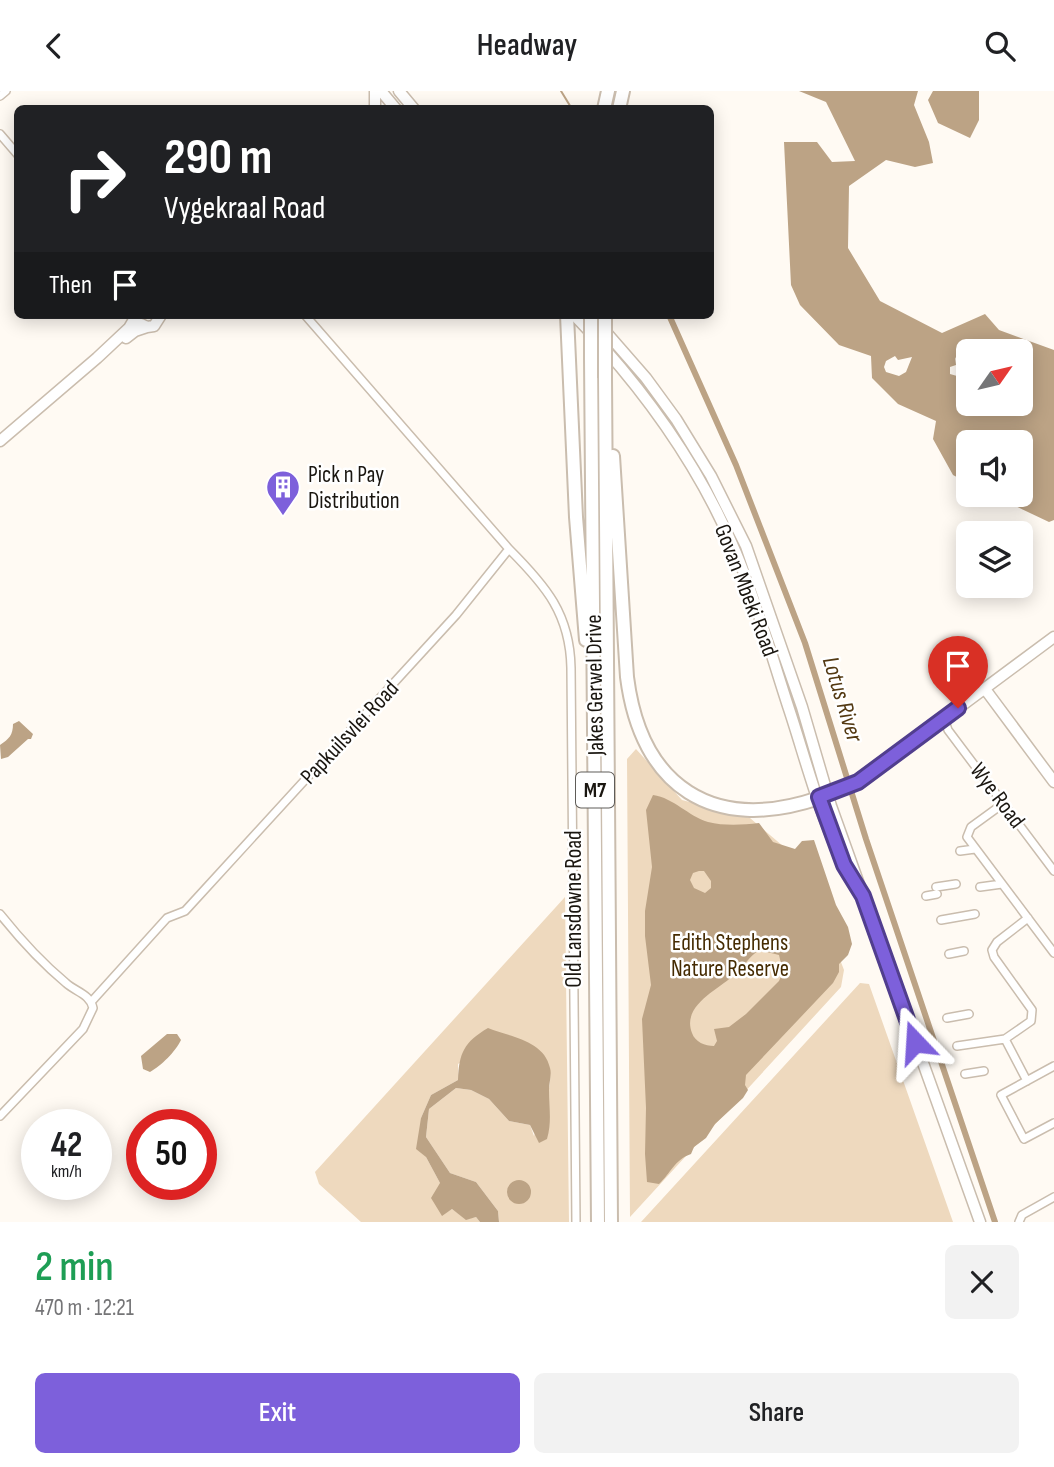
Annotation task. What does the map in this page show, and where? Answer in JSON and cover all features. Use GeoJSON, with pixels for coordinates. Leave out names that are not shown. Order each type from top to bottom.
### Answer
{"type":"FeatureCollection","features":[{"type":"Feature","properties":{"kind":"highway"},"geometry":{"type":"LineString","coordinates":[[567,319],[576,517],[594,745]]}},
{"type":"Feature","properties":{"kind":"highway","name":"Jakes Gerwel Drive"},"geometry":{"type":"LineString","coordinates":[[591,319],[598,1222]]}},
{"type":"Feature","properties":{"kind":"highway","name":"Jakes Gerwel Drive"},"geometry":{"type":"LineString","coordinates":[[605,319],[611,1222]]}},
{"type":"Feature","properties":{"kind":"highway"},"geometry":{"type":"LineString","coordinates":[[605,382],[611,426],[627,677],[632,708],[645,743],[656,762],[678,785],[723,807],[762,810],[788,807],[823,796]]}},
{"type":"Feature","properties":{"kind":"main road"},"geometry":{"type":"LineString","coordinates":[[0,441],[97,358],[129,328],[134,319]]}},
{"type":"Feature","properties":{"kind":"main road"},"geometry":{"type":"LineString","coordinates":[[138,319],[147,327]]}},
{"type":"Feature","properties":{"kind":"main road"},"geometry":{"type":"LineString","coordinates":[[97,358],[108,353],[135,331],[158,323],[160,319]]}},
{"type":"Feature","properties":{"kind":"main road","name":"Govan Mbeki Road"},"geometry":{"type":"LineString","coordinates":[[578,319],[646,397],[682,449],[713,505],[746,580],[823,796],[844,865],[863,896],[981,1222]]}},
{"type":"Feature","properties":{"kind":"main road","name":"Govan Mbeki Road"},"geometry":{"type":"LineString","coordinates":[[594,319],[656,392],[691,443],[724,499],[746,546],[802,707],[823,796]]}},
{"type":"Feature","properties":{"kind":"main road"},"geometry":{"type":"LineString","coordinates":[[823,796],[849,786],[1054,637]]}},
{"type":"Feature","properties":{"kind":"main road"},"geometry":{"type":"LineString","coordinates":[[985,689],[1054,782]]}},
{"type":"Feature","properties":{"kind":"street"},"geometry":{"type":"LineString","coordinates":[[0,96],[6,91]]}},
{"type":"Feature","properties":{"kind":"street"},"geometry":{"type":"LineString","coordinates":[[0,134],[14,150]]}},
{"type":"Feature","properties":{"kind":"street","name":"Old Lansdowne Road"},"geometry":{"type":"LineString","coordinates":[[308,319],[509,549],[542,583],[555,601],[564,622],[571,653],[576,1222]]}},
{"type":"Feature","properties":{"kind":"street","name":"Papkuilsvlei Road"},"geometry":{"type":"LineString","coordinates":[[92,1001],[167,918],[185,911],[456,615],[509,549]]}},
{"type":"Feature","properties":{"kind":"street","name":"Wye Road"},"geometry":{"type":"LineString","coordinates":[[944,718],[948,730],[1054,871]]}},
{"type":"Feature","properties":{"kind":"street"},"geometry":{"type":"LineString","coordinates":[[1004,803],[970,829],[967,837],[1054,953]]}},
{"type":"Feature","properties":{"kind":"street"},"geometry":{"type":"LineString","coordinates":[[960,851],[975,849]]}},
{"type":"Feature","properties":{"kind":"street"},"geometry":{"type":"LineString","coordinates":[[926,896],[956,884]]}},
{"type":"Feature","properties":{"kind":"street"},"geometry":{"type":"LineString","coordinates":[[980,887],[1002,884]]}},
{"type":"Feature","properties":{"kind":"street"},"geometry":{"type":"LineString","coordinates":[[0,914],[50,969],[92,1001],[93,1012],[83,1029],[0,1116]]}},
{"type":"Feature","properties":{"kind":"street"},"geometry":{"type":"LineString","coordinates":[[941,920],[975,914]]}},
{"type":"Feature","properties":{"kind":"street"},"geometry":{"type":"LineString","coordinates":[[957,1047],[1006,1039],[1031,1021],[1031,1007],[994,957],[992,950],[997,942],[1028,918]]}},
{"type":"Feature","properties":{"kind":"street"},"geometry":{"type":"LineString","coordinates":[[948,954],[964,951]]}},
{"type":"Feature","properties":{"kind":"street"},"geometry":{"type":"LineString","coordinates":[[947,1018],[969,1014]]}},
{"type":"Feature","properties":{"kind":"street"},"geometry":{"type":"LineString","coordinates":[[1006,1039],[1027,1081]]}},
{"type":"Feature","properties":{"kind":"street"},"geometry":{"type":"LineString","coordinates":[[1054,1066],[1001,1095],[1024,1139],[1054,1123]]}},
{"type":"Feature","properties":{"kind":"street"},"geometry":{"type":"LineString","coordinates":[[965,1074],[984,1071]]}},
{"type":"Feature","properties":{"kind":"street"},"geometry":{"type":"LineString","coordinates":[[1019,1222],[1022,1215],[1054,1197]]}},
{"type":"Feature","properties":{"kind":"green space","name":"Edith Stephens Nature Reserve"},"geometry":{"type":"Polygon","coordinates":[[[636,749],[682,800],[750,818],[803,863],[844,970],[841,987],[630,1217],[627,759],[636,749]]]}},
{"type":"Feature","properties":{"kind":"green space"},"geometry":{"type":"Polygon","coordinates":[[[565,897],[569,1222],[499,1222],[498,1211],[476,1182],[450,1173],[426,1137],[429,1109],[456,1088],[471,1090],[489,1099],[509,1121],[530,1125],[534,1136],[549,1087],[547,1061],[539,1051],[525,1042],[504,1035],[458,1064],[458,1080],[431,1095],[421,1118],[426,1157],[440,1183],[442,1215],[452,1209],[466,1219],[476,1217],[480,1222],[361,1222],[319,1184],[315,1172],[565,897]]]}},
{"type":"Feature","properties":{"kind":"green space","name":"Edith Stephens Nature Reserve"},"geometry":{"type":"Polygon","coordinates":[[[860,983],[869,984],[953,1222],[641,1222],[860,983]]]}},
{"type":"Feature","properties":{"kind":"shaded area"},"geometry":{"type":"Polygon","coordinates":[[[799,91],[918,91],[914,105],[929,142],[933,163],[915,167],[886,160],[849,186],[848,248],[880,301],[942,333],[985,314],[999,330],[1024,339],[956,339],[956,365],[950,367],[950,374],[956,376],[956,417],[1032,417],[1033,342],[1054,350],[1054,520],[1049,522],[1017,507],[1033,507],[1033,430],[956,430],[956,477],[953,475],[933,439],[936,421],[898,404],[872,378],[871,356],[839,345],[800,305],[791,285],[784,142],[817,142],[832,162],[855,161],[826,102],[799,91]],[[895,356],[886,361],[886,372],[899,376],[906,372],[912,357],[898,360],[895,356]]]}},
{"type":"Feature","properties":{"kind":"shaded area"},"geometry":{"type":"Polygon","coordinates":[[[933,91],[979,91],[979,120],[970,138],[938,123],[928,100],[933,91]]]}},
{"type":"Feature","properties":{"kind":"shaded area"},"geometry":{"type":"Polygon","coordinates":[[[19,721],[33,734],[31,739],[8,757],[1,759],[0,745],[10,736],[13,724],[19,721]]]}},
{"type":"Feature","properties":{"kind":"shaded area","name":"Edith Stephens Nature Reserve"},"geometry":{"type":"Polygon","coordinates":[[[653,795],[668,800],[708,822],[733,825],[759,823],[773,842],[795,849],[802,841],[814,840],[852,944],[848,955],[839,964],[839,972],[833,983],[746,1075],[745,1085],[748,1090],[743,1098],[659,1184],[647,1182],[645,1154],[642,1019],[651,985],[645,911],[652,867],[646,810],[653,795]],[[704,871],[693,873],[690,880],[694,888],[705,893],[711,888],[711,881],[704,871]],[[759,950],[697,1006],[690,1023],[693,1036],[698,1041],[714,1046],[717,1041],[714,1029],[729,1027],[779,981],[783,972],[779,955],[759,950]]]}},
{"type":"Feature","properties":{"kind":"shaded area"},"geometry":{"type":"Polygon","coordinates":[[[488,1028],[534,1045],[547,1059],[551,1073],[547,1139],[539,1143],[530,1125],[509,1121],[489,1099],[471,1090],[456,1088],[429,1109],[426,1137],[450,1173],[476,1182],[498,1211],[499,1222],[480,1222],[476,1217],[466,1220],[452,1209],[442,1216],[431,1198],[440,1183],[426,1157],[416,1149],[421,1118],[431,1095],[458,1080],[464,1049],[473,1038],[488,1028]]]}},
{"type":"Feature","properties":{"kind":"shaded area"},"geometry":{"type":"Polygon","coordinates":[[[167,1034],[177,1034],[181,1040],[176,1049],[150,1072],[143,1069],[141,1056],[167,1034]]]}},
{"type":"Feature","properties":{"kind":"shaded area"},"geometry":{"type":"Polygon","coordinates":[[[519,1180],[530,1187],[531,1192],[524,1203],[519,1204],[508,1197],[507,1192],[514,1181],[519,1180]]]}},
{"type":"Feature","properties":{"kind":"waterway"},"geometry":{"type":"LineString","coordinates":[[561,91],[570,105]]}},
{"type":"Feature","properties":{"kind":"waterway","name":"Lotus River"},"geometry":{"type":"LineString","coordinates":[[671,319],[736,465],[805,643],[866,839],[995,1222]]}},
{"type":"Feature","properties":{"kind":"place","name":"Pick n Pay Distribution"},"geometry":{"type":"Point","coordinates":[283,517]}},
{"type":"Feature","properties":{"kind":"route"},"geometry":{"type":"LineString","coordinates":[[915,1042],[863,896],[844,865],[819,797],[858,782],[958,708]]}}]}
